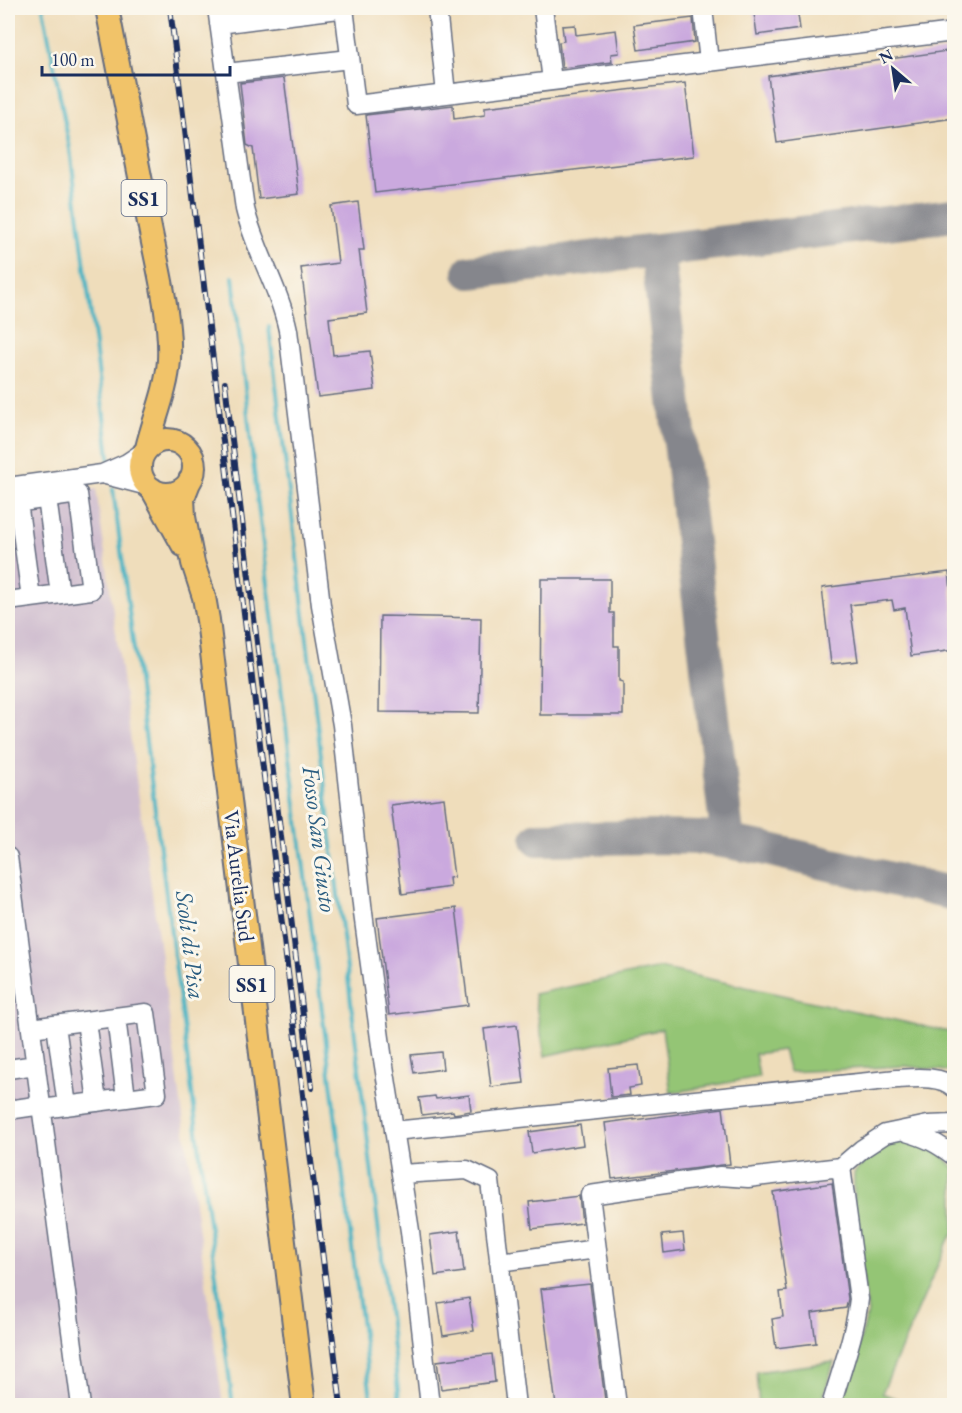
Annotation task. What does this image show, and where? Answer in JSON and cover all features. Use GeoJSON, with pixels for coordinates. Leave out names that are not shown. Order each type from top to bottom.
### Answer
{"type":"FeatureCollection","features":[{"type":"Feature","properties":{"kind":"main road","name":"SS1"},"geometry":{"type":"LineString","coordinates":[[107,8],[168,330],[168,361],[164,389],[146,450],[141,459],[141,476],[193,563]]}},
{"type":"Feature","properties":{"kind":"main road","name":"SS1"},"geometry":{"type":"LineString","coordinates":[[164,389],[172,422],[194,463],[194,470],[183,498],[185,528],[193,563]]}},
{"type":"Feature","properties":{"kind":"main road"},"geometry":{"type":"LineString","coordinates":[[146,450],[155,442],[165,440],[178,442],[187,448]]}},
{"type":"Feature","properties":{"kind":"main road"},"geometry":{"type":"LineString","coordinates":[[150,488],[163,493],[175,492],[190,480]]}},
{"type":"Feature","properties":{"kind":"main road","name":"Via Aurelia Sud"},"geometry":{"type":"LineString","coordinates":[[193,563],[204,597],[208,620],[304,1406]]}},
{"type":"Feature","properties":{"kind":"street"},"geometry":{"type":"LineString","coordinates":[[430,1406],[410,1231],[363,913],[342,726],[321,605],[288,330],[279,298],[245,210],[218,16],[345,8],[356,105],[954,32]]}},
{"type":"Feature","properties":{"kind":"street"},"geometry":{"type":"LineString","coordinates":[[437,8],[446,94]]}},
{"type":"Feature","properties":{"kind":"street"},"geometry":{"type":"LineString","coordinates":[[543,8],[552,81]]}},
{"type":"Feature","properties":{"kind":"street"},"geometry":{"type":"LineString","coordinates":[[703,8],[709,62]]}},
{"type":"Feature","properties":{"kind":"street"},"geometry":{"type":"LineString","coordinates":[[226,74],[350,59]]}},
{"type":"Feature","properties":{"kind":"street"},"geometry":{"type":"LineString","coordinates":[[8,487],[102,474],[127,463],[146,450]]}},
{"type":"Feature","properties":{"kind":"street"},"geometry":{"type":"LineString","coordinates":[[102,474],[150,488]]}},
{"type":"Feature","properties":{"kind":"street"},"geometry":{"type":"LineString","coordinates":[[8,601],[31,598],[60,594],[91,590],[78,494],[13,503],[31,598]]}},
{"type":"Feature","properties":{"kind":"street"},"geometry":{"type":"LineString","coordinates":[[47,498],[60,594]]}},
{"type":"Feature","properties":{"kind":"street"},"geometry":{"type":"LineString","coordinates":[[8,857],[16,977],[31,1028],[81,1406]]}},
{"type":"Feature","properties":{"kind":"street"},"geometry":{"type":"LineString","coordinates":[[8,1110],[67,1106],[157,1094],[146,1013],[31,1028]]}},
{"type":"Feature","properties":{"kind":"street"},"geometry":{"type":"LineString","coordinates":[[116,1017],[126,1098]]}},
{"type":"Feature","properties":{"kind":"street"},"geometry":{"type":"LineString","coordinates":[[86,1021],[96,1102]]}},
{"type":"Feature","properties":{"kind":"street"},"geometry":{"type":"LineString","coordinates":[[56,1025],[67,1106]]}},
{"type":"Feature","properties":{"kind":"street"},"geometry":{"type":"LineString","coordinates":[[8,1069],[36,1065]]}},
{"type":"Feature","properties":{"kind":"street"},"geometry":{"type":"LineString","coordinates":[[394,1131],[897,1079],[931,1078],[952,1085],[954,1088]]}},
{"type":"Feature","properties":{"kind":"street"},"geometry":{"type":"LineString","coordinates":[[617,1406],[590,1196],[720,1176],[748,1178],[841,1167],[862,1149],[885,1134],[928,1125],[954,1124]]}},
{"type":"Feature","properties":{"kind":"street"},"geometry":{"type":"LineString","coordinates":[[901,1131],[927,1138],[954,1156]]}},
{"type":"Feature","properties":{"kind":"street"},"geometry":{"type":"LineString","coordinates":[[831,1406],[858,1310],[859,1299],[841,1167]]}},
{"type":"Feature","properties":{"kind":"street"},"geometry":{"type":"LineString","coordinates":[[401,1174],[467,1170],[490,1181],[516,1406]]}},
{"type":"Feature","properties":{"kind":"street"},"geometry":{"type":"LineString","coordinates":[[499,1262],[597,1249]]}},
{"type":"Feature","properties":{"kind":"shaded area"},"geometry":{"type":"Polygon","coordinates":[[[96,489],[223,1405],[8,1405],[8,502],[96,489]]]}},
{"type":"Feature","properties":{"kind":"green space"},"geometry":{"type":"Polygon","coordinates":[[[660,968],[954,1033],[954,1072],[905,1066],[789,1072],[783,1050],[755,1054],[759,1077],[671,1093],[662,1029],[545,1056],[534,994],[660,968]]]}},
{"type":"Feature","properties":{"kind":"green space"},"geometry":{"type":"Polygon","coordinates":[[[900,1140],[925,1143],[931,1146],[954,1168],[954,1233],[949,1239],[882,1393],[912,1405],[841,1406],[868,1313],[853,1215],[854,1173],[882,1144],[900,1140]]]}},
{"type":"Feature","properties":{"kind":"green space"},"geometry":{"type":"Polygon","coordinates":[[[834,1362],[821,1405],[759,1405],[756,1372],[834,1362]]]}},
{"type":"Feature","properties":{"kind":"building"},"geometry":{"type":"Polygon","coordinates":[[[797,8],[800,29],[757,35],[754,13],[797,8]]]}},
{"type":"Feature","properties":{"kind":"building"},"geometry":{"type":"Polygon","coordinates":[[[693,18],[695,42],[638,50],[634,25],[693,18]]]}},
{"type":"Feature","properties":{"kind":"building"},"geometry":{"type":"Polygon","coordinates":[[[575,25],[576,35],[616,30],[619,53],[611,54],[612,62],[562,68],[559,42],[564,41],[562,26],[575,25]]]}},
{"type":"Feature","properties":{"kind":"building"},"geometry":{"type":"Polygon","coordinates":[[[954,50],[954,118],[777,143],[768,76],[954,50]]]}},
{"type":"Feature","properties":{"kind":"building"},"geometry":{"type":"Polygon","coordinates":[[[284,78],[299,194],[259,199],[253,148],[247,145],[240,83],[284,78]]]}},
{"type":"Feature","properties":{"kind":"building"},"geometry":{"type":"Polygon","coordinates":[[[685,83],[694,156],[375,193],[366,115],[453,105],[454,119],[485,115],[485,107],[685,83]]]}},
{"type":"Feature","properties":{"kind":"building"},"geometry":{"type":"Polygon","coordinates":[[[358,202],[364,250],[359,250],[367,313],[329,318],[333,355],[370,351],[375,390],[318,397],[301,268],[338,263],[331,206],[358,202]]]}},
{"type":"Feature","properties":{"kind":"building"},"geometry":{"type":"Polygon","coordinates":[[[949,572],[954,618],[954,650],[911,656],[905,608],[894,610],[892,600],[850,605],[858,661],[831,664],[822,588],[949,572]]]}},
{"type":"Feature","properties":{"kind":"building"},"geometry":{"type":"Polygon","coordinates":[[[541,579],[610,579],[610,613],[614,613],[614,646],[619,646],[619,681],[623,682],[623,715],[540,715],[541,579]]]}},
{"type":"Feature","properties":{"kind":"building"},"geometry":{"type":"Polygon","coordinates":[[[380,616],[481,618],[479,713],[379,712],[380,616]]]}},
{"type":"Feature","properties":{"kind":"building"},"geometry":{"type":"Polygon","coordinates":[[[444,798],[454,877],[449,878],[450,887],[402,894],[391,805],[444,798]]]}},
{"type":"Feature","properties":{"kind":"building"},"geometry":{"type":"Polygon","coordinates":[[[456,908],[468,1005],[389,1015],[377,918],[456,908]]]}},
{"type":"Feature","properties":{"kind":"building"},"geometry":{"type":"Polygon","coordinates":[[[517,1025],[524,1083],[491,1087],[484,1029],[517,1025]]]}},
{"type":"Feature","properties":{"kind":"building"},"geometry":{"type":"Polygon","coordinates":[[[441,1052],[443,1069],[414,1073],[411,1055],[441,1052]]]}},
{"type":"Feature","properties":{"kind":"building"},"geometry":{"type":"Polygon","coordinates":[[[638,1065],[641,1086],[629,1088],[630,1095],[611,1097],[608,1068],[638,1065]]]}},
{"type":"Feature","properties":{"kind":"building"},"geometry":{"type":"Polygon","coordinates":[[[469,1095],[471,1111],[422,1115],[419,1098],[435,1096],[436,1099],[469,1095]]]}},
{"type":"Feature","properties":{"kind":"building"},"geometry":{"type":"Polygon","coordinates":[[[723,1108],[730,1164],[612,1179],[605,1123],[723,1108]]]}},
{"type":"Feature","properties":{"kind":"building"},"geometry":{"type":"Polygon","coordinates":[[[580,1125],[583,1145],[532,1153],[529,1132],[580,1125]]]}},
{"type":"Feature","properties":{"kind":"building"},"geometry":{"type":"Polygon","coordinates":[[[832,1183],[848,1299],[846,1308],[812,1313],[816,1343],[776,1348],[772,1319],[783,1317],[780,1292],[787,1291],[773,1192],[832,1183]]]}},
{"type":"Feature","properties":{"kind":"building"},"geometry":{"type":"Polygon","coordinates":[[[579,1196],[582,1223],[532,1229],[529,1202],[579,1196]]]}},
{"type":"Feature","properties":{"kind":"building"},"geometry":{"type":"Polygon","coordinates":[[[459,1231],[464,1272],[435,1276],[430,1235],[459,1231]]]}},
{"type":"Feature","properties":{"kind":"building"},"geometry":{"type":"Polygon","coordinates":[[[683,1233],[685,1250],[664,1253],[662,1235],[683,1233]]]}},
{"type":"Feature","properties":{"kind":"building"},"geometry":{"type":"Polygon","coordinates":[[[590,1284],[605,1400],[556,1406],[541,1289],[590,1284]]]}},
{"type":"Feature","properties":{"kind":"building"},"geometry":{"type":"Polygon","coordinates":[[[469,1298],[474,1331],[443,1336],[438,1303],[469,1298]]]}},
{"type":"Feature","properties":{"kind":"building"},"geometry":{"type":"Polygon","coordinates":[[[492,1354],[495,1382],[441,1389],[437,1361],[492,1354]]]}},
{"type":"Feature","properties":{"kind":"waterway"},"geometry":{"type":"LineString","coordinates":[[43,8],[70,149],[110,464]]}},
{"type":"Feature","properties":{"kind":"waterway","name":"Fosso San Giusto"},"geometry":{"type":"LineString","coordinates":[[233,277],[256,489],[372,1406]]}},
{"type":"Feature","properties":{"kind":"waterway"},"geometry":{"type":"LineString","coordinates":[[269,327],[400,1406]]}},
{"type":"Feature","properties":{"kind":"waterway","name":"Scoli di Pisa"},"geometry":{"type":"LineString","coordinates":[[113,489],[233,1406]]}},
{"type":"Feature","properties":{"kind":"taxiway"},"geometry":{"type":"LineString","coordinates":[[470,272],[954,215]]}},
{"type":"Feature","properties":{"kind":"taxiway"},"geometry":{"type":"LineString","coordinates":[[657,250],[728,842]]}},
{"type":"Feature","properties":{"kind":"taxiway"},"geometry":{"type":"LineString","coordinates":[[538,839],[702,838],[762,848],[954,894]]}},
{"type":"Feature","properties":{"kind":"railway"},"geometry":{"type":"LineString","coordinates":[[170,8],[341,1406]]}},
{"type":"Feature","properties":{"kind":"railway"},"geometry":{"type":"LineString","coordinates":[[225,383],[312,1088]]}}]}
